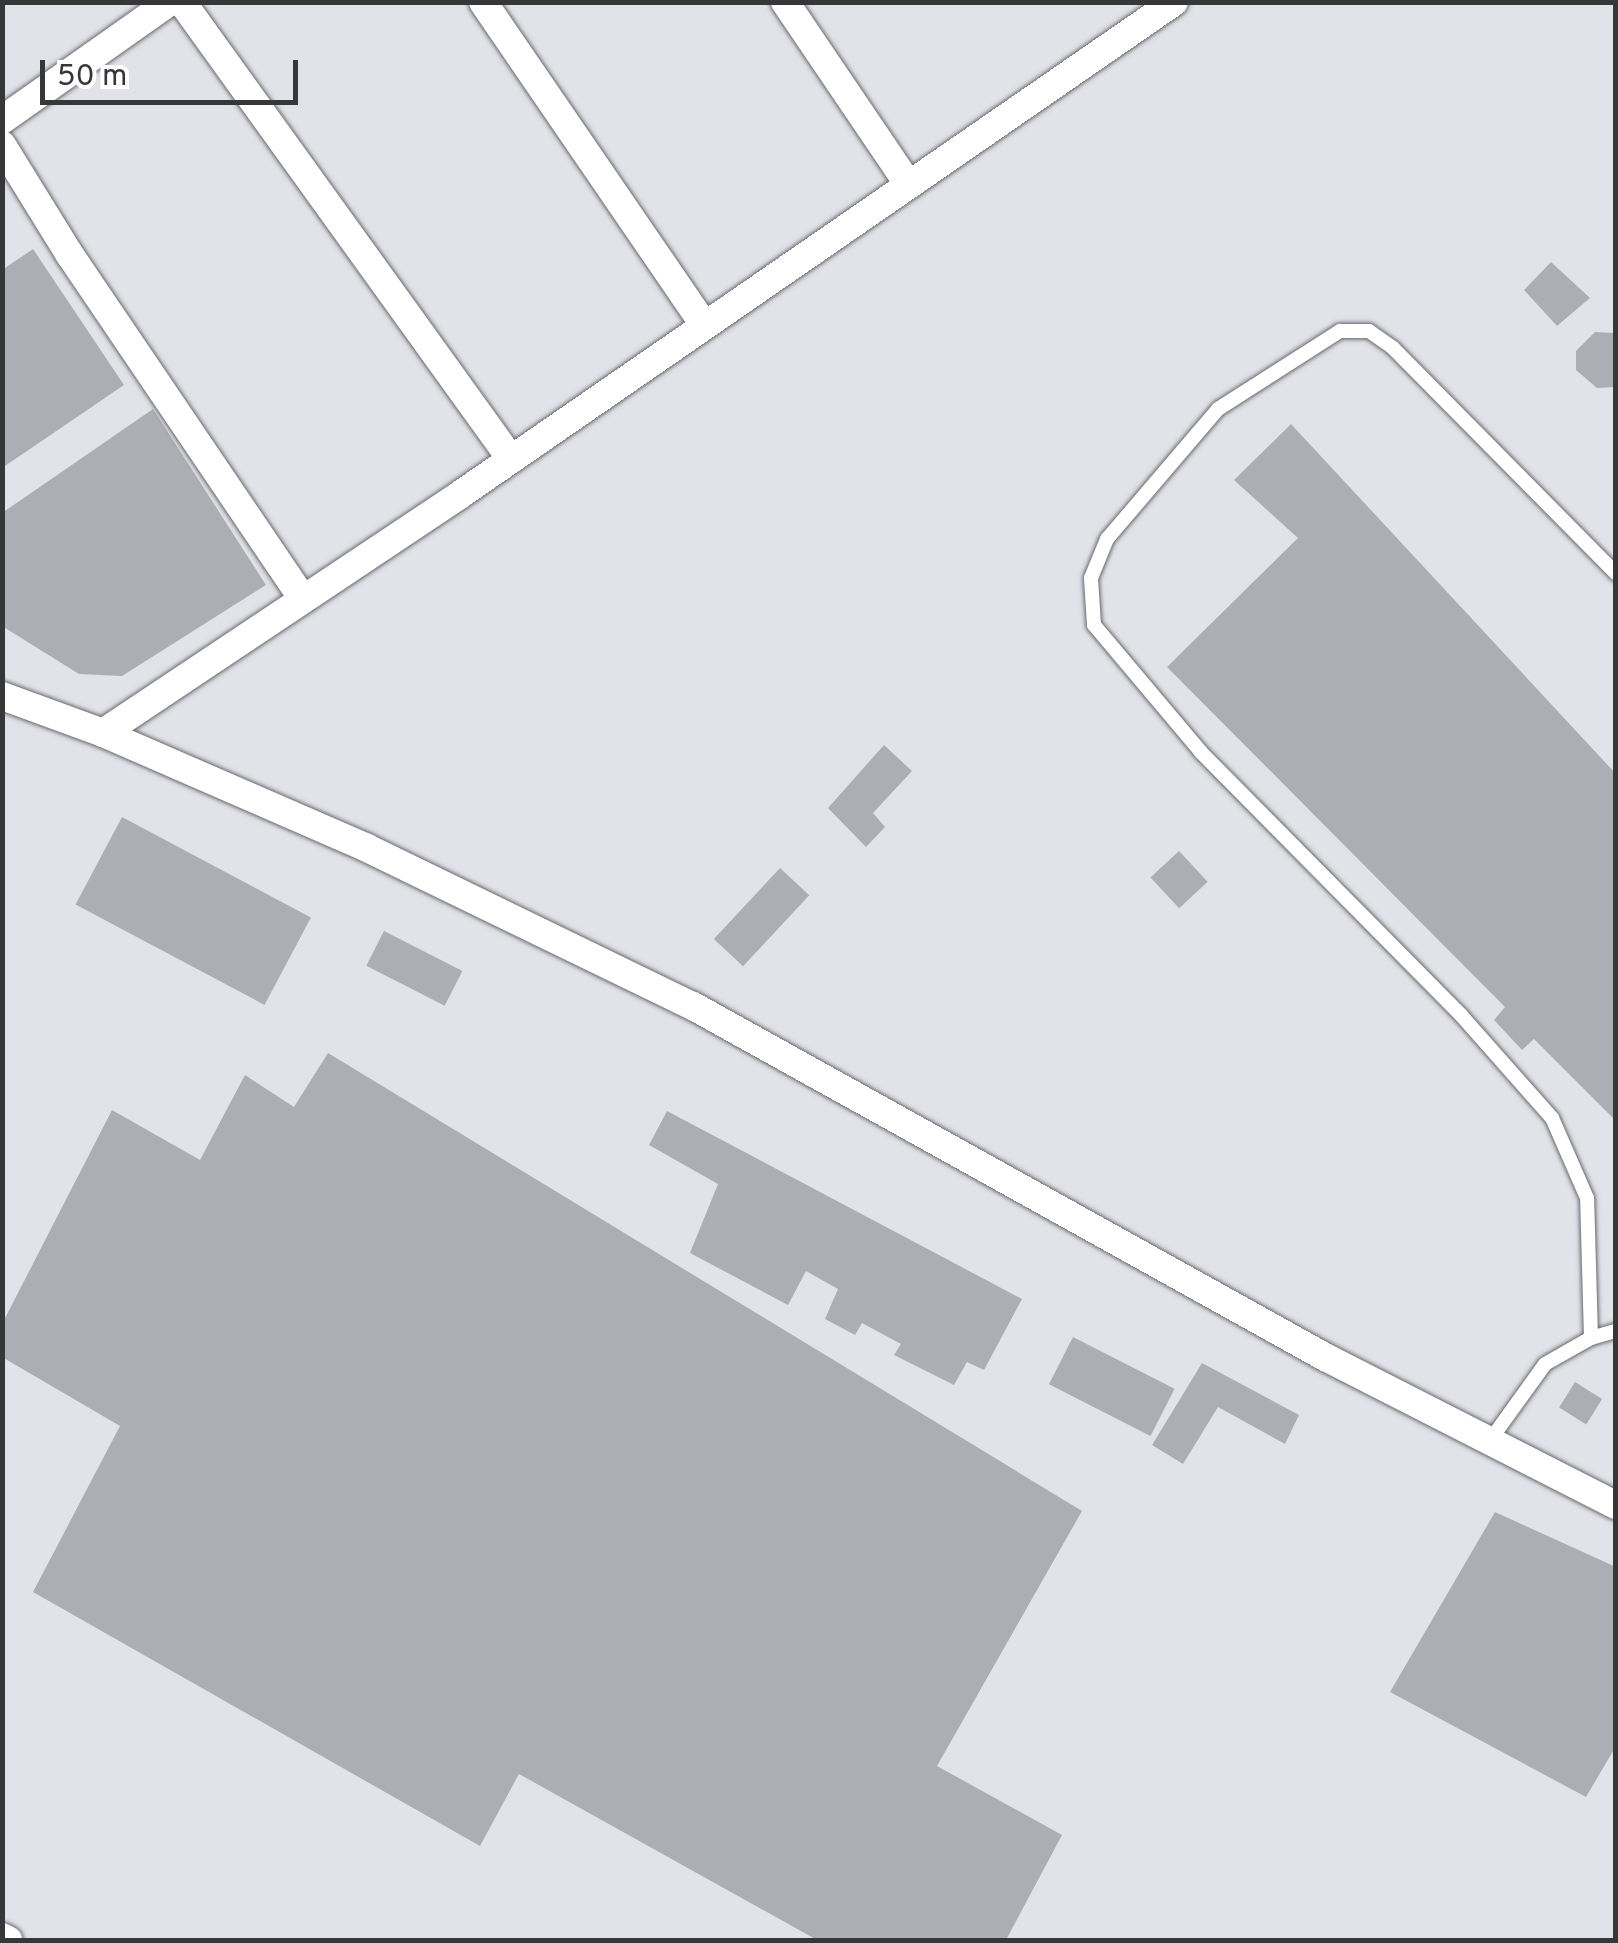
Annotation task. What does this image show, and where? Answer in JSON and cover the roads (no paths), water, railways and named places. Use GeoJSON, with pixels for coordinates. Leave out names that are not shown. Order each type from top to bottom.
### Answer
{"type":"FeatureCollection","features":[{"type":"Feature","properties":{"kind":"street"},"geometry":{"type":"LineString","coordinates":[[2,120],[169,2]]}},
{"type":"Feature","properties":{"kind":"street"},"geometry":{"type":"LineString","coordinates":[[182,2],[511,459]]}},
{"type":"Feature","properties":{"kind":"street"},"geometry":{"type":"LineString","coordinates":[[483,2],[704,325]]}},
{"type":"Feature","properties":{"kind":"street"},"geometry":{"type":"LineString","coordinates":[[784,2],[908,184]]}},
{"type":"Feature","properties":{"kind":"street"},"geometry":{"type":"LineString","coordinates":[[102,733],[511,459],[1174,2]]}},
{"type":"Feature","properties":{"kind":"street"},"geometry":{"type":"LineString","coordinates":[[2,146],[70,255],[302,598]]}},
{"type":"Feature","properties":{"kind":"street"},"geometry":{"type":"LineString","coordinates":[[2,696],[102,733],[367,848],[692,1006],[1325,1357],[1616,1505]]}},
{"type":"Feature","properties":{"kind":"lane"},"geometry":{"type":"LineString","coordinates":[[1591,1338],[1587,1198],[1552,1118],[1460,1015],[1189,738],[1094,625],[1091,578],[1107,539],[1218,408],[1340,331],[1369,332],[1393,348],[1616,573]]}},
{"type":"Feature","properties":{"kind":"lane"},"geometry":{"type":"LineString","coordinates":[[1491,1440],[1545,1364],[1591,1338],[1616,1332]]}}]}
